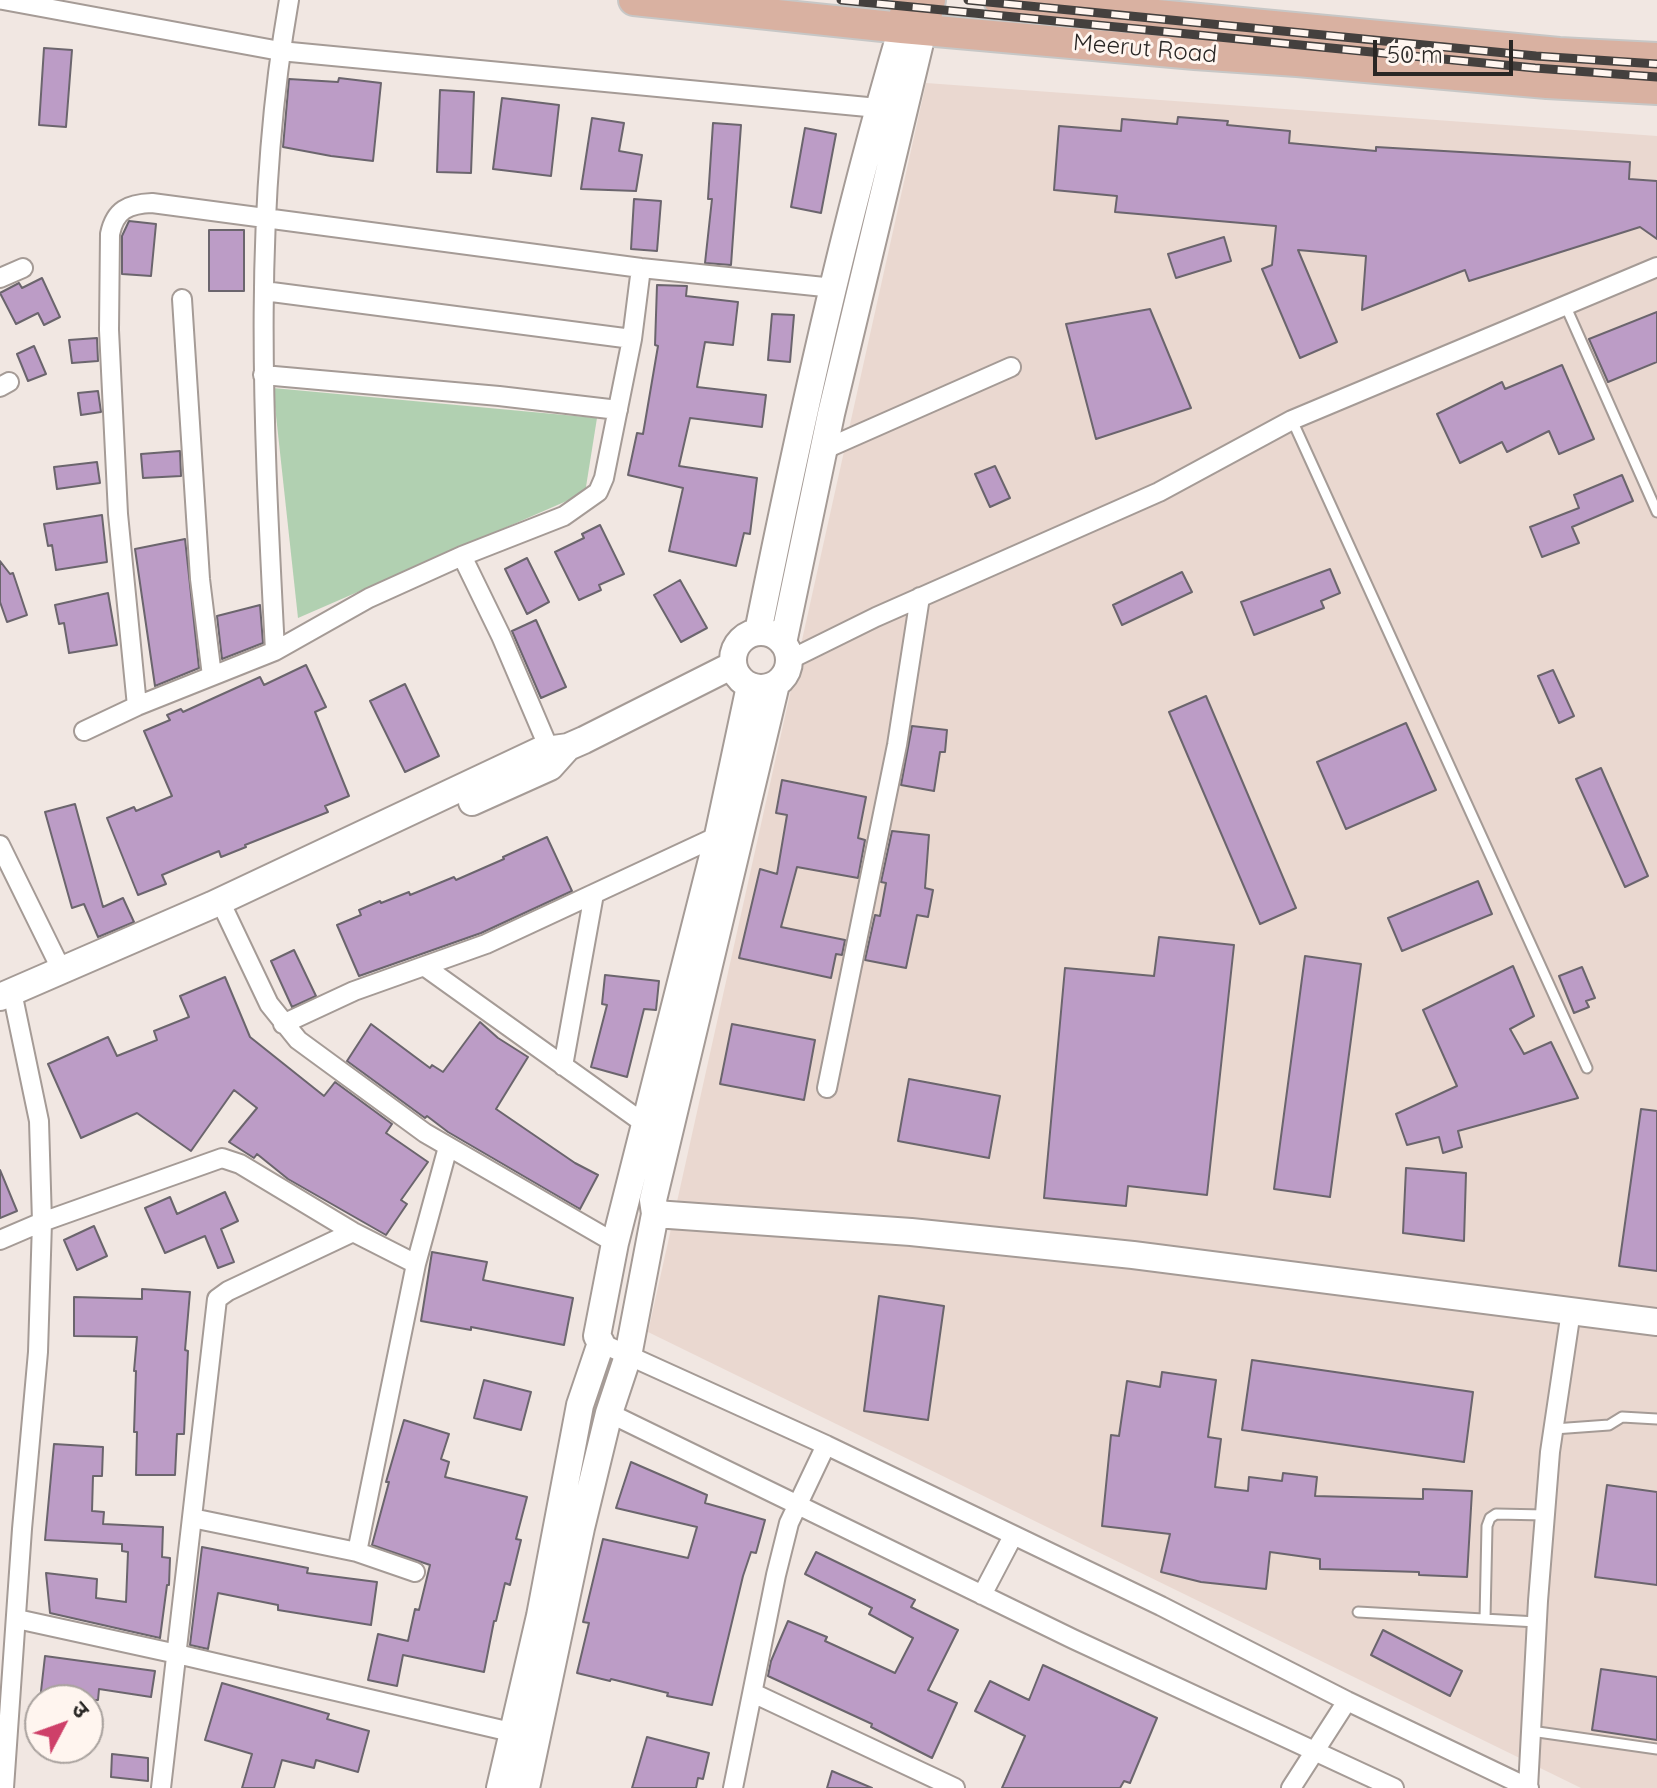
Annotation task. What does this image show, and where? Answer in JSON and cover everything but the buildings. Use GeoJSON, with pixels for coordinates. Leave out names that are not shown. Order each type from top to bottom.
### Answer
{"type":"FeatureCollection","features":[{"type":"Feature","properties":{"kind":"main road","name":"Meerut Road"},"geometry":{"type":"LineString","coordinates":[[634,0],[911,20],[1547,83],[1657,89]]}},
{"type":"Feature","properties":{"kind":"main road"},"geometry":{"type":"LineString","coordinates":[[911,20],[930,0]]}},
{"type":"Feature","properties":{"kind":"main road","name":"Meerut Road"},"geometry":{"type":"LineString","coordinates":[[999,0],[1237,11],[1559,53],[1657,58]]}},
{"type":"Feature","properties":{"kind":"street"},"geometry":{"type":"LineString","coordinates":[[3,0],[280,51],[878,108]]}},
{"type":"Feature","properties":{"kind":"street"},"geometry":{"type":"LineString","coordinates":[[275,651],[263,375],[264,291],[266,218],[280,51],[289,0]]}},
{"type":"Feature","properties":{"kind":"street"},"geometry":{"type":"LineString","coordinates":[[526,1788],[581,1528],[609,1413],[628,1356],[655,1214],[653,1200],[776,684],[783,677],[823,450],[911,20]]}},
{"type":"Feature","properties":{"kind":"street"},"geometry":{"type":"LineString","coordinates":[[758,632],[834,288],[878,108],[898,84]]}},
{"type":"Feature","properties":{"kind":"street"},"geometry":{"type":"LineString","coordinates":[[137,706],[118,514],[109,330],[109,252],[113,221],[121,210],[133,204],[152,203],[641,268],[834,288]]}},
{"type":"Feature","properties":{"kind":"street"},"geometry":{"type":"LineString","coordinates":[[786,652],[827,640],[1159,492],[1292,420],[1657,267]]}},
{"type":"Feature","properties":{"kind":"street"},"geometry":{"type":"LineString","coordinates":[[0,278],[23,268]]}},
{"type":"Feature","properties":{"kind":"street"},"geometry":{"type":"LineString","coordinates":[[84,731],[137,706],[275,651],[369,598],[462,556],[564,516],[598,492],[604,478],[632,339],[641,268]]}},
{"type":"Feature","properties":{"kind":"street"},"geometry":{"type":"LineString","coordinates":[[264,291],[632,339]]}},
{"type":"Feature","properties":{"kind":"street"},"geometry":{"type":"LineString","coordinates":[[182,299],[200,579],[212,676]]}},
{"type":"Feature","properties":{"kind":"street"},"geometry":{"type":"LineString","coordinates":[[823,450],[1011,367]]}},
{"type":"Feature","properties":{"kind":"street"},"geometry":{"type":"LineString","coordinates":[[263,375],[618,410]]}},
{"type":"Feature","properties":{"kind":"street"},"geometry":{"type":"LineString","coordinates":[[462,556],[558,753]]}},
{"type":"Feature","properties":{"kind":"street"},"geometry":{"type":"LineString","coordinates":[[827,1088],[897,745],[920,597]]}},
{"type":"Feature","properties":{"kind":"street"},"geometry":{"type":"LineString","coordinates":[[776,684],[759,688],[750,686],[739,677],[733,665],[733,656],[742,640],[758,632],[776,637],[786,652]]}},
{"type":"Feature","properties":{"kind":"street"},"geometry":{"type":"LineString","coordinates":[[7,1002],[223,908],[558,753],[733,665]]}},
{"type":"Feature","properties":{"kind":"street"},"geometry":{"type":"LineString","coordinates":[[750,686],[718,836],[615,1243],[597,1336],[601,1343],[826,1445],[1161,1606],[1499,1782],[1529,1788],[1545,1515],[1571,1311]]}},
{"type":"Feature","properties":{"kind":"street"},"geometry":{"type":"LineString","coordinates":[[283,1024],[354,991],[486,944],[718,836]]}},
{"type":"Feature","properties":{"kind":"street"},"geometry":{"type":"LineString","coordinates":[[0,845],[61,969]]}},
{"type":"Feature","properties":{"kind":"street"},"geometry":{"type":"LineString","coordinates":[[563,1066],[594,894]]}},
{"type":"Feature","properties":{"kind":"street"},"geometry":{"type":"LineString","coordinates":[[7,1002],[61,969],[223,908]]}},
{"type":"Feature","properties":{"kind":"street"},"geometry":{"type":"LineString","coordinates":[[223,908],[269,1004],[298,1040],[448,1147],[615,1243]]}},
{"type":"Feature","properties":{"kind":"street"},"geometry":{"type":"LineString","coordinates":[[424,966],[645,1124]]}},
{"type":"Feature","properties":{"kind":"street"},"geometry":{"type":"LineString","coordinates":[[4,1788],[7,1658],[17,1619],[38,1352],[42,1222],[39,1121],[7,1002]]}},
{"type":"Feature","properties":{"kind":"street"},"geometry":{"type":"LineString","coordinates":[[357,1552],[416,1264],[448,1147]]}},
{"type":"Feature","properties":{"kind":"street"},"geometry":{"type":"LineString","coordinates":[[0,1240],[222,1158],[240,1164],[353,1232],[416,1264]]}},
{"type":"Feature","properties":{"kind":"street"},"geometry":{"type":"LineString","coordinates":[[655,1214],[911,1232],[1133,1255],[1657,1322]]}},
{"type":"Feature","properties":{"kind":"street"},"geometry":{"type":"LineString","coordinates":[[161,1788],[217,1299],[353,1232]]}},
{"type":"Feature","properties":{"kind":"street"},"geometry":{"type":"LineString","coordinates":[[500,1788],[540,1616],[580,1405],[601,1343]]}},
{"type":"Feature","properties":{"kind":"street"},"geometry":{"type":"LineString","coordinates":[[609,1413],[982,1595],[1394,1788]]}},
{"type":"Feature","properties":{"kind":"street"},"geometry":{"type":"LineString","coordinates":[[733,1788],[776,1575],[797,1503],[826,1445]]}},
{"type":"Feature","properties":{"kind":"street"},"geometry":{"type":"LineString","coordinates":[[192,1518],[357,1552],[415,1572]]}},
{"type":"Feature","properties":{"kind":"street"},"geometry":{"type":"LineString","coordinates":[[982,1595],[1013,1536]]}},
{"type":"Feature","properties":{"kind":"street"},"geometry":{"type":"LineString","coordinates":[[0,1563],[20,1564]]}},
{"type":"Feature","properties":{"kind":"street"},"geometry":{"type":"LineString","coordinates":[[17,1619],[511,1732]]}},
{"type":"Feature","properties":{"kind":"street"},"geometry":{"type":"LineString","coordinates":[[753,1693],[955,1788]]}},
{"type":"Feature","properties":{"kind":"street"},"geometry":{"type":"LineString","coordinates":[[1291,1788],[1347,1701]]}},
{"type":"Feature","properties":{"kind":"lane"},"geometry":{"type":"LineString","coordinates":[[1566,307],[1657,512]]}},
{"type":"Feature","properties":{"kind":"lane"},"geometry":{"type":"LineString","coordinates":[[1292,420],[1587,1068]]}},
{"type":"Feature","properties":{"kind":"lane"},"geometry":{"type":"LineString","coordinates":[[1554,1429],[1609,1425],[1622,1417],[1657,1419]]}},
{"type":"Feature","properties":{"kind":"lane"},"geometry":{"type":"LineString","coordinates":[[1485,1619],[1487,1526],[1490,1518],[1496,1514],[1545,1515]]}},
{"type":"Feature","properties":{"kind":"lane"},"geometry":{"type":"LineString","coordinates":[[1358,1612],[1537,1622]]}},
{"type":"Feature","properties":{"kind":"lane"},"geometry":{"type":"LineString","coordinates":[[1531,1731],[1657,1749]]}},
{"type":"Feature","properties":{"kind":"shaded area"},"geometry":{"type":"Polygon","coordinates":[[[926,83],[1657,136],[1657,1788],[1581,1788],[648,1332],[926,83]]]}},
{"type":"Feature","properties":{"kind":"green space"},"geometry":{"type":"Polygon","coordinates":[[[273,388],[597,418],[585,493],[298,618],[273,388]]]}},
{"type":"Feature","properties":{"kind":"railway"},"geometry":{"type":"LineString","coordinates":[[841,0],[1535,68],[1657,77]]}},
{"type":"Feature","properties":{"kind":"railway"},"geometry":{"type":"LineString","coordinates":[[968,0],[1536,56],[1657,64]]}}]}
